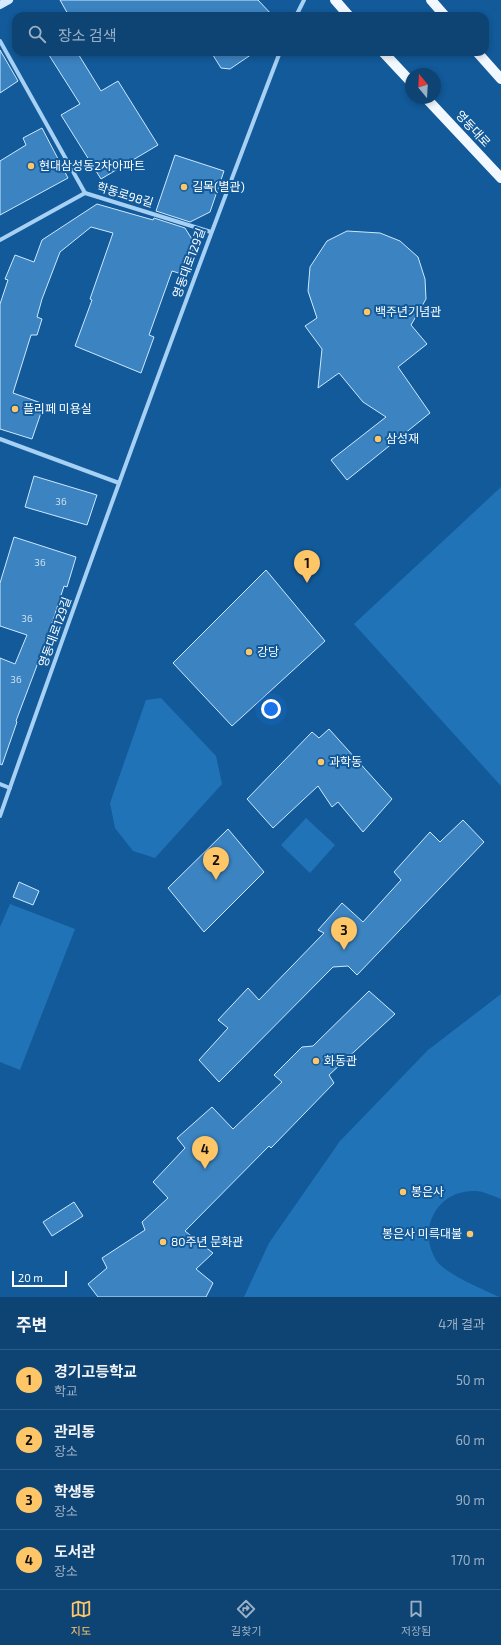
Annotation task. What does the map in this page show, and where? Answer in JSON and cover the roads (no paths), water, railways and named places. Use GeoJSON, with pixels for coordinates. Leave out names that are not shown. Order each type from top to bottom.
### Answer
{"type":"FeatureCollection","features":[{"type":"Feature","properties":{"kind":"main road"},"geometry":{"type":"LineString","coordinates":[[0,5],[9,0]]}},
{"type":"Feature","properties":{"kind":"main road"},"geometry":{"type":"LineString","coordinates":[[335,0],[346,12]]}},
{"type":"Feature","properties":{"kind":"main road"},"geometry":{"type":"LineString","coordinates":[[431,0],[442,12]]}},
{"type":"Feature","properties":{"kind":"main road"},"geometry":{"type":"LineString","coordinates":[[387,56],[405,76]]}},
{"type":"Feature","properties":{"kind":"main road"},"geometry":{"type":"LineString","coordinates":[[481,56],[501,79]]}},
{"type":"Feature","properties":{"kind":"main road","name":"영동대로"},"geometry":{"type":"LineString","coordinates":[[432,104],[501,178]]}},
{"type":"Feature","properties":{"kind":"street"},"geometry":{"type":"LineString","coordinates":[[298,12],[304,0]]}},
{"type":"Feature","properties":{"kind":"street","name":"학동로98길"},"geometry":{"type":"LineString","coordinates":[[0,41],[84,193],[211,232]]}},
{"type":"Feature","properties":{"kind":"street","name":"영동대로129길"},"geometry":{"type":"LineString","coordinates":[[0,816],[119,483],[211,232],[278,56]]}},
{"type":"Feature","properties":{"kind":"street"},"geometry":{"type":"LineString","coordinates":[[0,240],[84,193]]}},
{"type":"Feature","properties":{"kind":"street"},"geometry":{"type":"LineString","coordinates":[[0,439],[119,483]]}},
{"type":"Feature","properties":{"kind":"street"},"geometry":{"type":"LineString","coordinates":[[0,784],[10,788]]}},
{"type":"Feature","properties":{"kind":"place","name":"현대삼성동2차아파트"},"geometry":{"type":"Point","coordinates":[31,166]}},
{"type":"Feature","properties":{"kind":"place","name":"길목(별관)"},"geometry":{"type":"Point","coordinates":[184,187]}},
{"type":"Feature","properties":{"kind":"place","name":"백주년기념관"},"geometry":{"type":"Point","coordinates":[367,312]}},
{"type":"Feature","properties":{"kind":"place","name":"플리페 미용실"},"geometry":{"type":"Point","coordinates":[15,409]}},
{"type":"Feature","properties":{"kind":"place","name":"삼성재"},"geometry":{"type":"Point","coordinates":[378,439]}},
{"type":"Feature","properties":{"kind":"place","name":"경기고등학교"},"geometry":{"type":"Point","coordinates":[307,583]}},
{"type":"Feature","properties":{"kind":"place","name":"강당"},"geometry":{"type":"Point","coordinates":[249,652]}},
{"type":"Feature","properties":{"kind":"place","name":"과학동"},"geometry":{"type":"Point","coordinates":[321,762]}},
{"type":"Feature","properties":{"kind":"place","name":"관리동"},"geometry":{"type":"Point","coordinates":[216,880]}},
{"type":"Feature","properties":{"kind":"place","name":"학생동"},"geometry":{"type":"Point","coordinates":[344,950]}},
{"type":"Feature","properties":{"kind":"place","name":"화동관"},"geometry":{"type":"Point","coordinates":[316,1061]}},
{"type":"Feature","properties":{"kind":"place","name":"도서관"},"geometry":{"type":"Point","coordinates":[205,1169]}},
{"type":"Feature","properties":{"kind":"place","name":"봉은사"},"geometry":{"type":"Point","coordinates":[403,1192]}},
{"type":"Feature","properties":{"kind":"place","name":"봉은사 미륵대불"},"geometry":{"type":"Point","coordinates":[470,1234]}},
{"type":"Feature","properties":{"kind":"place","name":"80주년 문화관"},"geometry":{"type":"Point","coordinates":[163,1242]}}]}
